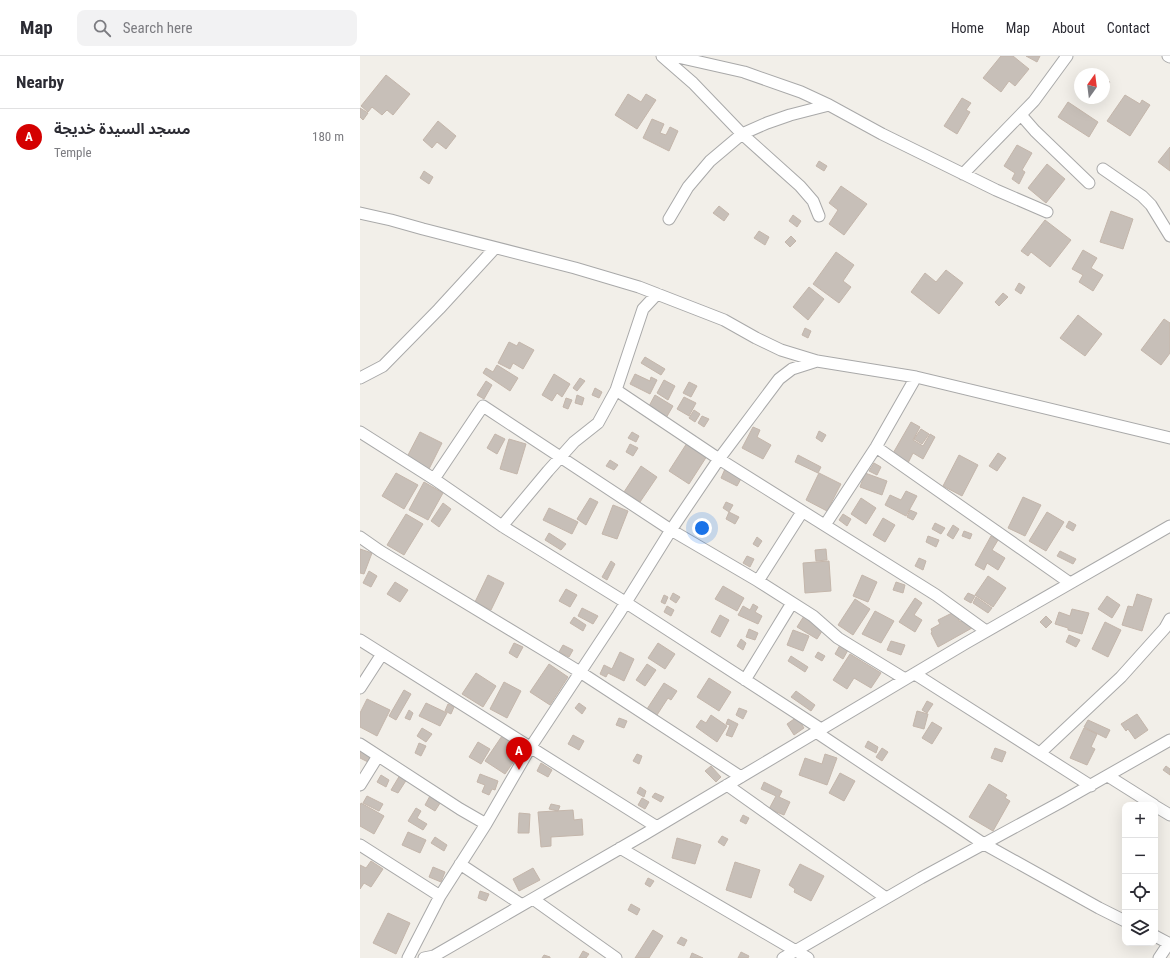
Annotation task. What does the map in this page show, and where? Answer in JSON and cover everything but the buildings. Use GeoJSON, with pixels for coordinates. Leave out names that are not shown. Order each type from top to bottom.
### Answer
{"type":"FeatureCollection","features":[{"type":"Feature","properties":{"kind":"street"},"geometry":{"type":"LineString","coordinates":[[662,56],[692,83],[742,134],[800,186],[813,201],[819,216]]}},
{"type":"Feature","properties":{"kind":"street"},"geometry":{"type":"LineString","coordinates":[[673,56],[744,72],[801,92],[963,174],[1047,212]]}},
{"type":"Feature","properties":{"kind":"street"},"geometry":{"type":"LineString","coordinates":[[963,174],[1034,101],[1067,56]]}},
{"type":"Feature","properties":{"kind":"street"},"geometry":{"type":"LineString","coordinates":[[669,219],[688,187],[710,161],[742,134],[790,115],[829,105]]}},
{"type":"Feature","properties":{"kind":"street"},"geometry":{"type":"LineString","coordinates":[[1021,115],[1035,131],[1089,183]]}},
{"type":"Feature","properties":{"kind":"street"},"geometry":{"type":"LineString","coordinates":[[1103,169],[1142,196],[1151,205],[1170,236]]}},
{"type":"Feature","properties":{"kind":"street"},"geometry":{"type":"LineString","coordinates":[[360,213],[575,268],[639,287],[724,320],[781,350],[817,361],[916,377],[1170,438]]}},
{"type":"Feature","properties":{"kind":"street"},"geometry":{"type":"LineString","coordinates":[[360,378],[383,366],[439,309],[495,248]]}},
{"type":"Feature","properties":{"kind":"street"},"geometry":{"type":"LineString","coordinates":[[502,526],[560,457],[574,442],[598,423],[616,390],[643,309],[658,294]]}},
{"type":"Feature","properties":{"kind":"street"},"geometry":{"type":"LineString","coordinates":[[408,958],[440,896],[486,824],[530,748],[671,530],[719,459],[779,379],[792,369],[817,361]]}},
{"type":"Feature","properties":{"kind":"street"},"geometry":{"type":"LineString","coordinates":[[825,525],[876,447],[916,377]]}},
{"type":"Feature","properties":{"kind":"street"},"geometry":{"type":"LineString","coordinates":[[616,390],[719,459],[802,512],[936,594],[986,631]]}},
{"type":"Feature","properties":{"kind":"street"},"geometry":{"type":"LineString","coordinates":[[434,479],[483,406],[671,530],[758,581],[813,616],[838,638],[910,676],[1040,753],[1091,786]]}},
{"type":"Feature","properties":{"kind":"street"},"geometry":{"type":"LineString","coordinates":[[360,432],[434,479],[502,526],[625,602],[745,680],[984,844],[1122,920]]}},
{"type":"Feature","properties":{"kind":"street"},"geometry":{"type":"LineString","coordinates":[[876,447],[1070,583]]}},
{"type":"Feature","properties":{"kind":"street"},"geometry":{"type":"LineString","coordinates":[[758,581],[802,512]]}},
{"type":"Feature","properties":{"kind":"street"},"geometry":{"type":"LineString","coordinates":[[432,957],[620,848],[986,631],[1170,526]]}},
{"type":"Feature","properties":{"kind":"street"},"geometry":{"type":"LineString","coordinates":[[360,537],[380,551],[580,672],[741,776]]}},
{"type":"Feature","properties":{"kind":"street"},"geometry":{"type":"LineString","coordinates":[[745,680],[792,603]]}},
{"type":"Feature","properties":{"kind":"street"},"geometry":{"type":"LineString","coordinates":[[1040,753],[1121,677],[1165,628],[1170,619]]}},
{"type":"Feature","properties":{"kind":"street"},"geometry":{"type":"LineString","coordinates":[[360,640],[530,748],[657,826]]}},
{"type":"Feature","properties":{"kind":"street"},"geometry":{"type":"LineString","coordinates":[[360,688],[382,654]]}},
{"type":"Feature","properties":{"kind":"street"},"geometry":{"type":"LineString","coordinates":[[782,958],[795,952],[886,898],[1091,786],[1170,740]]}},
{"type":"Feature","properties":{"kind":"street"},"geometry":{"type":"LineString","coordinates":[[360,744],[460,809],[486,824]]}},
{"type":"Feature","properties":{"kind":"street"},"geometry":{"type":"LineString","coordinates":[[360,785],[378,756]]}},
{"type":"Feature","properties":{"kind":"street"},"geometry":{"type":"LineString","coordinates":[[1108,776],[1150,802]]}},
{"type":"Feature","properties":{"kind":"street"},"geometry":{"type":"LineString","coordinates":[[727,785],[886,898]]}},
{"type":"Feature","properties":{"kind":"street"},"geometry":{"type":"LineString","coordinates":[[1158,807],[1170,815]]}},
{"type":"Feature","properties":{"kind":"street"},"geometry":{"type":"LineString","coordinates":[[360,845],[440,896]]}},
{"type":"Feature","properties":{"kind":"street"},"geometry":{"type":"LineString","coordinates":[[620,848],[795,952],[808,958]]}},
{"type":"Feature","properties":{"kind":"street"},"geometry":{"type":"LineString","coordinates":[[460,864],[522,905]]}},
{"type":"Feature","properties":{"kind":"street"},"geometry":{"type":"LineString","coordinates":[[533,898],[616,958]]}},
{"type":"Feature","properties":{"kind":"street"},"geometry":{"type":"LineString","coordinates":[[1158,938],[1169,943],[1159,958]]}},
{"type":"Feature","properties":{"kind":"place","name":"مسجد السيدة خديجة"},"geometry":{"type":"Point","coordinates":[519,770]}}]}
